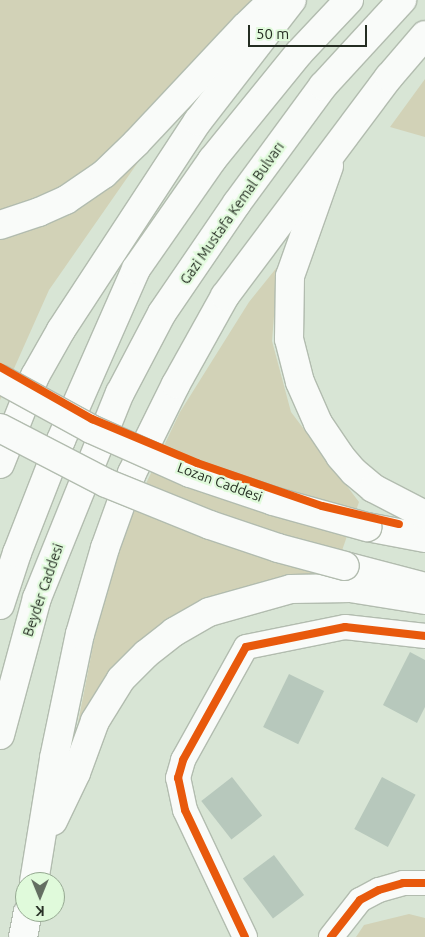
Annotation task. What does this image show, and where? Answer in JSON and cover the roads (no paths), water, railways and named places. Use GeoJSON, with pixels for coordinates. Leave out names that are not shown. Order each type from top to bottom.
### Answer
{"type":"FeatureCollection","features":[{"type":"Feature","properties":{"kind":"main road"},"geometry":{"type":"LineString","coordinates":[[0,225],[39,212],[66,200],[88,186],[136,143],[245,27],[273,0]]}},
{"type":"Feature","properties":{"kind":"main road"},"geometry":{"type":"LineString","coordinates":[[0,464],[35,376],[61,330],[198,121],[292,0]]}},
{"type":"Feature","properties":{"kind":"main road"},"geometry":{"type":"LineString","coordinates":[[0,605],[17,553],[61,440],[136,270],[212,160],[300,53],[349,0]]}},
{"type":"Feature","properties":{"kind":"main road","name":"Gazi Mustafa Kemal Bulvarı"},"geometry":{"type":"LineString","coordinates":[[96,448],[120,392],[162,313],[237,203],[323,86],[402,0]]}},
{"type":"Feature","properties":{"kind":"main road"},"geometry":{"type":"LineString","coordinates":[[36,872],[54,758],[80,634],[105,548],[132,473],[176,384],[225,296],[389,77],[425,35]]}},
{"type":"Feature","properties":{"kind":"main road"},"geometry":{"type":"LineString","coordinates":[[334,149],[317,206],[303,235],[290,276],[289,339],[300,382],[318,423],[340,456],[354,472],[373,488],[425,515]]}},
{"type":"Feature","properties":{"kind":"main road","name":"Lozan Caddesi"},"geometry":{"type":"LineString","coordinates":[[0,379],[47,407],[91,429],[190,473],[273,501],[367,527],[425,538]]}},
{"type":"Feature","properties":{"kind":"main road"},"geometry":{"type":"LineString","coordinates":[[0,428],[106,482],[210,525],[278,548],[425,587]]}},
{"type":"Feature","properties":{"kind":"main road","name":"Beyder Caddesi"},"geometry":{"type":"LineString","coordinates":[[0,735],[37,598],[96,448]]}},
{"type":"Feature","properties":{"kind":"main road"},"geometry":{"type":"LineString","coordinates":[[39,852],[76,773],[95,722],[121,679],[146,654],[174,632],[209,612],[291,589],[350,588],[425,600]]}},
{"type":"Feature","properties":{"kind":"main road"},"geometry":{"type":"LineString","coordinates":[[23,937],[26,922]]}},
{"type":"Feature","properties":{"kind":"street"},"geometry":{"type":"LineString","coordinates":[[245,937],[186,810],[178,778],[183,760],[246,647],[345,627],[425,636]]}},
{"type":"Feature","properties":{"kind":"street"},"geometry":{"type":"LineString","coordinates":[[331,937],[360,900],[379,890],[403,883],[425,883]]}}]}
